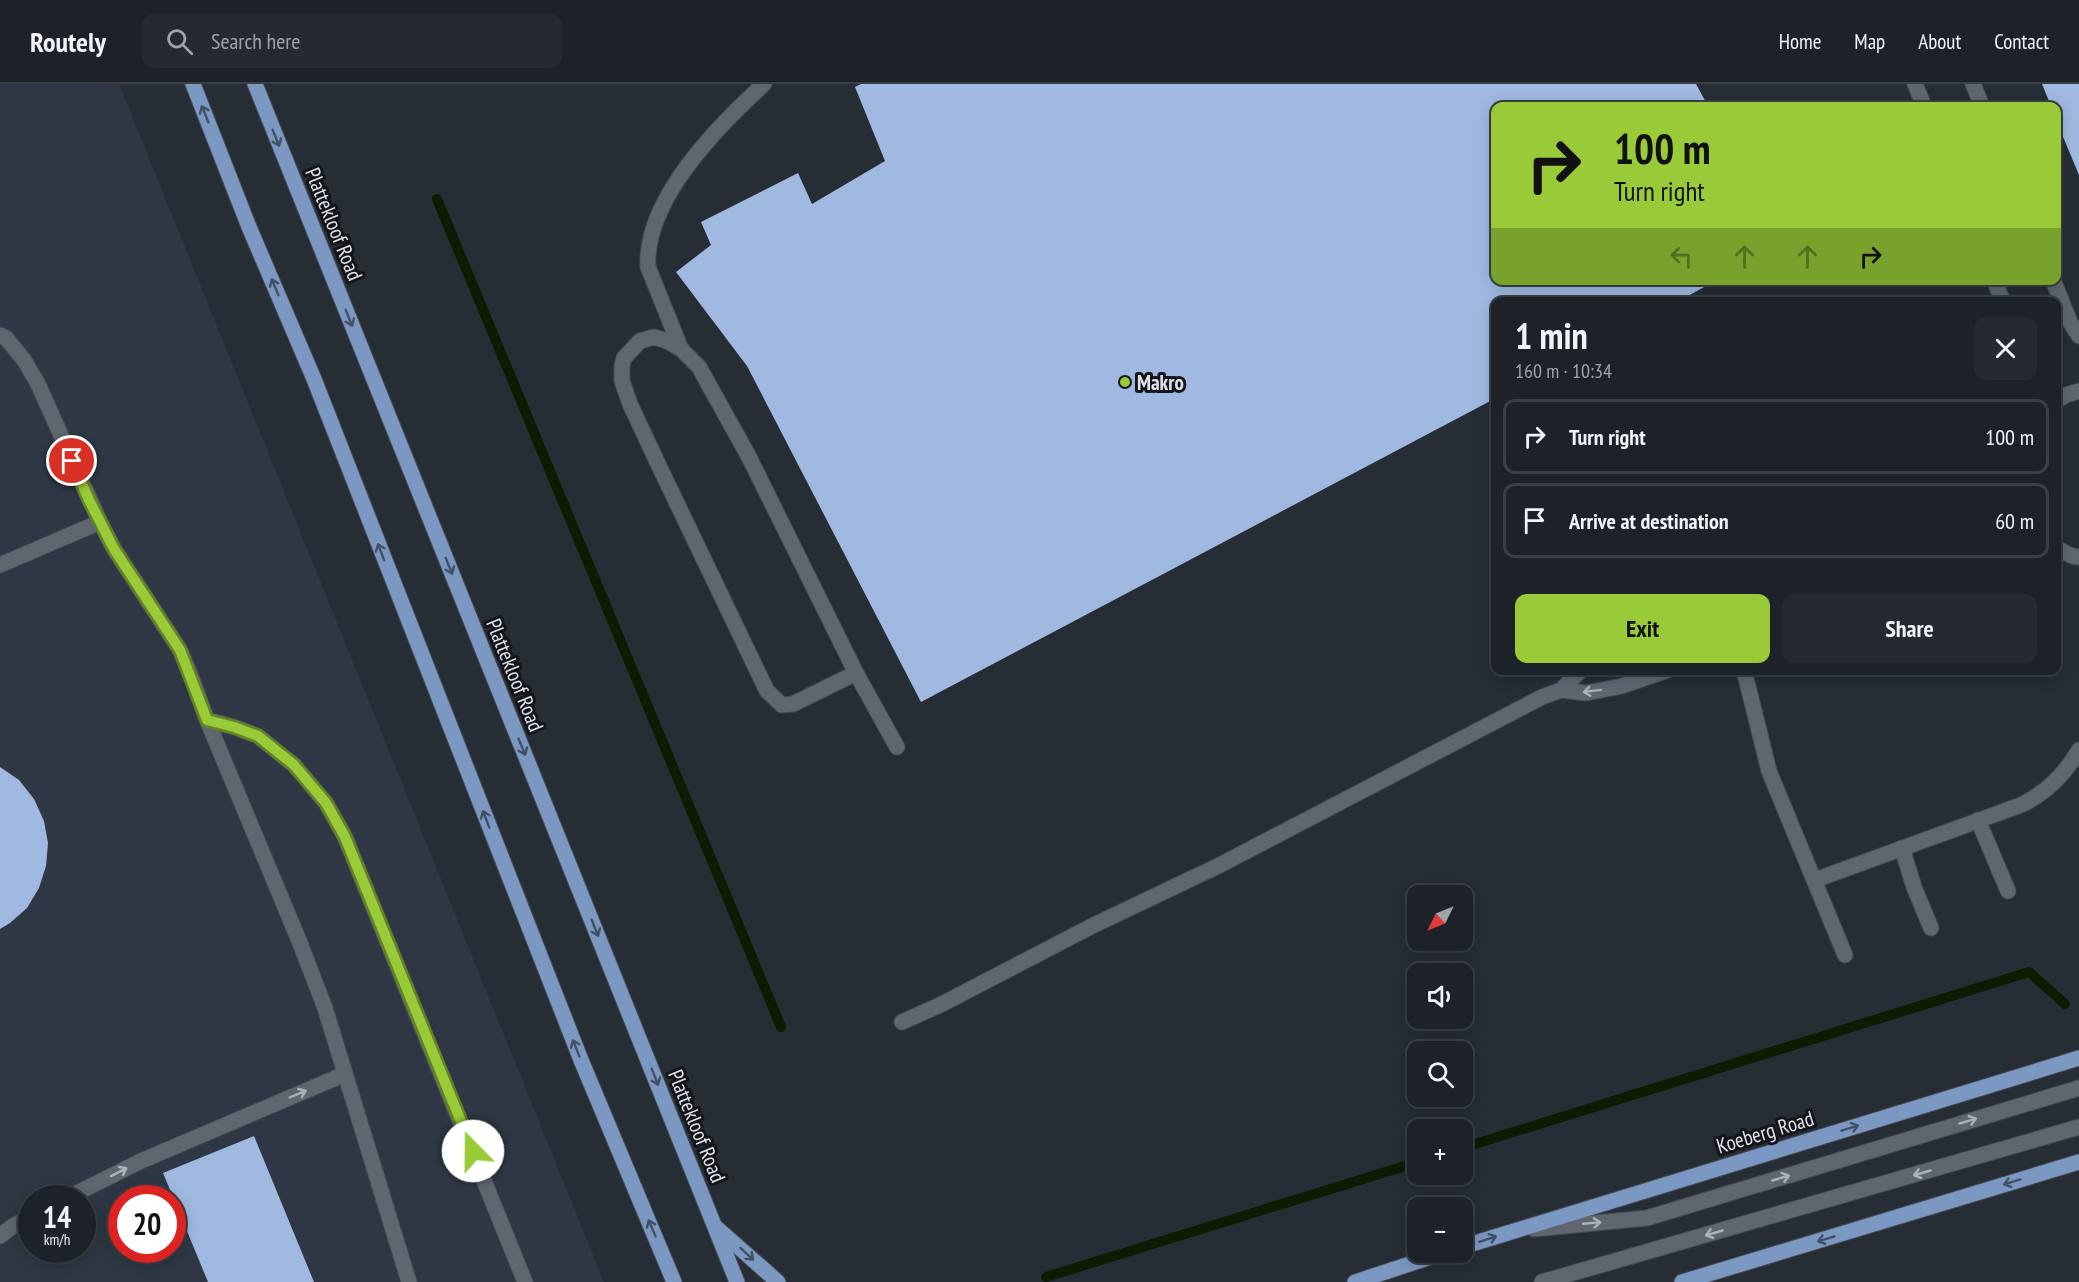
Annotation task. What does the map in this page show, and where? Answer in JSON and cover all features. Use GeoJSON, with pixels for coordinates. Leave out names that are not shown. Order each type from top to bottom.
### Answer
{"type":"FeatureCollection","features":[{"type":"Feature","properties":{"kind":"main road"},"geometry":{"type":"LineString","coordinates":[[193,84],[249,226],[314,379],[581,1060],[674,1282]]}},
{"type":"Feature","properties":{"kind":"main road","name":"Plattekloof Road"},"geometry":{"type":"LineString","coordinates":[[255,84],[737,1282]]}},
{"type":"Feature","properties":{"kind":"main road","name":"Koeberg Road"},"geometry":{"type":"LineString","coordinates":[[1473,1244],[2079,1058]]}},
{"type":"Feature","properties":{"kind":"main road"},"geometry":{"type":"LineString","coordinates":[[1682,1282],[2079,1162]]}},
{"type":"Feature","properties":{"kind":"main road"},"geometry":{"type":"LineString","coordinates":[[716,1227],[778,1282]]}},
{"type":"Feature","properties":{"kind":"main road"},"geometry":{"type":"LineString","coordinates":[[1355,1282],[1413,1263]]}},
{"type":"Feature","properties":{"kind":"street"},"geometry":{"type":"LineString","coordinates":[[681,349],[648,267],[647,254],[655,226],[684,168],[725,121],[764,84]]}},
{"type":"Feature","properties":{"kind":"street"},"geometry":{"type":"LineString","coordinates":[[1915,84],[1922,102]]}},
{"type":"Feature","properties":{"kind":"street"},"geometry":{"type":"LineString","coordinates":[[1973,84],[1980,102]]}},
{"type":"Feature","properties":{"kind":"street"},"geometry":{"type":"LineString","coordinates":[[2061,300],[2070,322],[2079,336]]}},
{"type":"Feature","properties":{"kind":"street"},"geometry":{"type":"LineString","coordinates":[[0,335],[6,338],[24,360],[38,384],[114,549],[180,650],[325,1008],[410,1282]]}},
{"type":"Feature","properties":{"kind":"street"},"geometry":{"type":"LineString","coordinates":[[856,673],[793,704],[782,705],[767,691],[650,447],[622,381],[624,358],[640,341],[654,337],[668,341],[681,349],[699,367],[749,458],[856,673],[897,747]]}},
{"type":"Feature","properties":{"kind":"street"},"geometry":{"type":"LineString","coordinates":[[2061,398],[2079,391]]}},
{"type":"Feature","properties":{"kind":"street"},"geometry":{"type":"LineString","coordinates":[[0,565],[100,522]]}},
{"type":"Feature","properties":{"kind":"street"},"geometry":{"type":"LineString","coordinates":[[2061,551],[2077,559]]}},
{"type":"Feature","properties":{"kind":"street"},"geometry":{"type":"LineString","coordinates":[[902,1022],[942,1004],[1094,925],[1218,866],[1542,697],[1561,690],[1576,675]]}},
{"type":"Feature","properties":{"kind":"street"},"geometry":{"type":"LineString","coordinates":[[1561,690],[1586,693],[1622,686],[1654,675]]}},
{"type":"Feature","properties":{"kind":"street"},"geometry":{"type":"LineString","coordinates":[[1745,675],[1769,771],[1845,955]]}},
{"type":"Feature","properties":{"kind":"street"},"geometry":{"type":"LineString","coordinates":[[207,720],[258,736],[294,765],[326,803],[349,848],[525,1282]]}},
{"type":"Feature","properties":{"kind":"street"},"geometry":{"type":"LineString","coordinates":[[1815,880],[2040,796],[2069,767],[2079,750]]}},
{"type":"Feature","properties":{"kind":"street"},"geometry":{"type":"LineString","coordinates":[[1978,820],[2008,891]]}},
{"type":"Feature","properties":{"kind":"street"},"geometry":{"type":"LineString","coordinates":[[1902,848],[1914,887],[1932,928]]}},
{"type":"Feature","properties":{"kind":"street"},"geometry":{"type":"LineString","coordinates":[[93,1185],[141,1161],[345,1074]]}},
{"type":"Feature","properties":{"kind":"street"},"geometry":{"type":"LineString","coordinates":[[1513,1231],[1647,1218],[2079,1088]]}},
{"type":"Feature","properties":{"kind":"street"},"geometry":{"type":"LineString","coordinates":[[1542,1282],[2079,1127]]}},
{"type":"Feature","properties":{"kind":"street"},"geometry":{"type":"LineString","coordinates":[[0,1236],[18,1223]]}},
{"type":"Feature","properties":{"kind":"shaded area"},"geometry":{"type":"Polygon","coordinates":[[[0,84],[119,84],[604,1282],[0,1282],[0,84]]]}},
{"type":"Feature","properties":{"kind":"building","name":"Makro"},"geometry":{"type":"Polygon","coordinates":[[[861,84],[1696,84],[1706,102],[1491,102],[1491,285],[1708,285],[1686,297],[1491,297],[1491,401],[921,702],[747,366],[676,272],[711,245],[701,222],[798,173],[812,204],[885,161],[855,87],[861,84]]]}},
{"type":"Feature","properties":{"kind":"building"},"geometry":{"type":"Polygon","coordinates":[[[2042,84],[2079,84],[2079,175],[2061,132],[2061,102],[2049,102],[2042,84]]]}},
{"type":"Feature","properties":{"kind":"building"},"geometry":{"type":"Polygon","coordinates":[[[0,767],[19,780],[34,799],[44,821],[48,843],[46,866],[39,888],[27,908],[0,929],[0,767]]]}},
{"type":"Feature","properties":{"kind":"building"},"geometry":{"type":"Polygon","coordinates":[[[254,1136],[314,1282],[208,1282],[186,1229],[186,1185],[168,1185],[163,1173],[254,1136]]]}},
{"type":"Feature","properties":{"kind":"waterway"},"geometry":{"type":"LineString","coordinates":[[437,199],[781,1027]]}},
{"type":"Feature","properties":{"kind":"waterway"},"geometry":{"type":"LineString","coordinates":[[1473,1145],[2029,972],[2065,1004]]}},
{"type":"Feature","properties":{"kind":"waterway"},"geometry":{"type":"LineString","coordinates":[[1046,1277],[1407,1165]]}},
{"type":"Feature","properties":{"kind":"place","name":"Makro"},"geometry":{"type":"Point","coordinates":[1125,382]}},
{"type":"Feature","properties":{"kind":"route"},"geometry":{"type":"LineString","coordinates":[[72,461],[114,549],[180,650],[207,720],[258,736],[294,765],[326,803],[345,837],[473,1151]]}}]}
